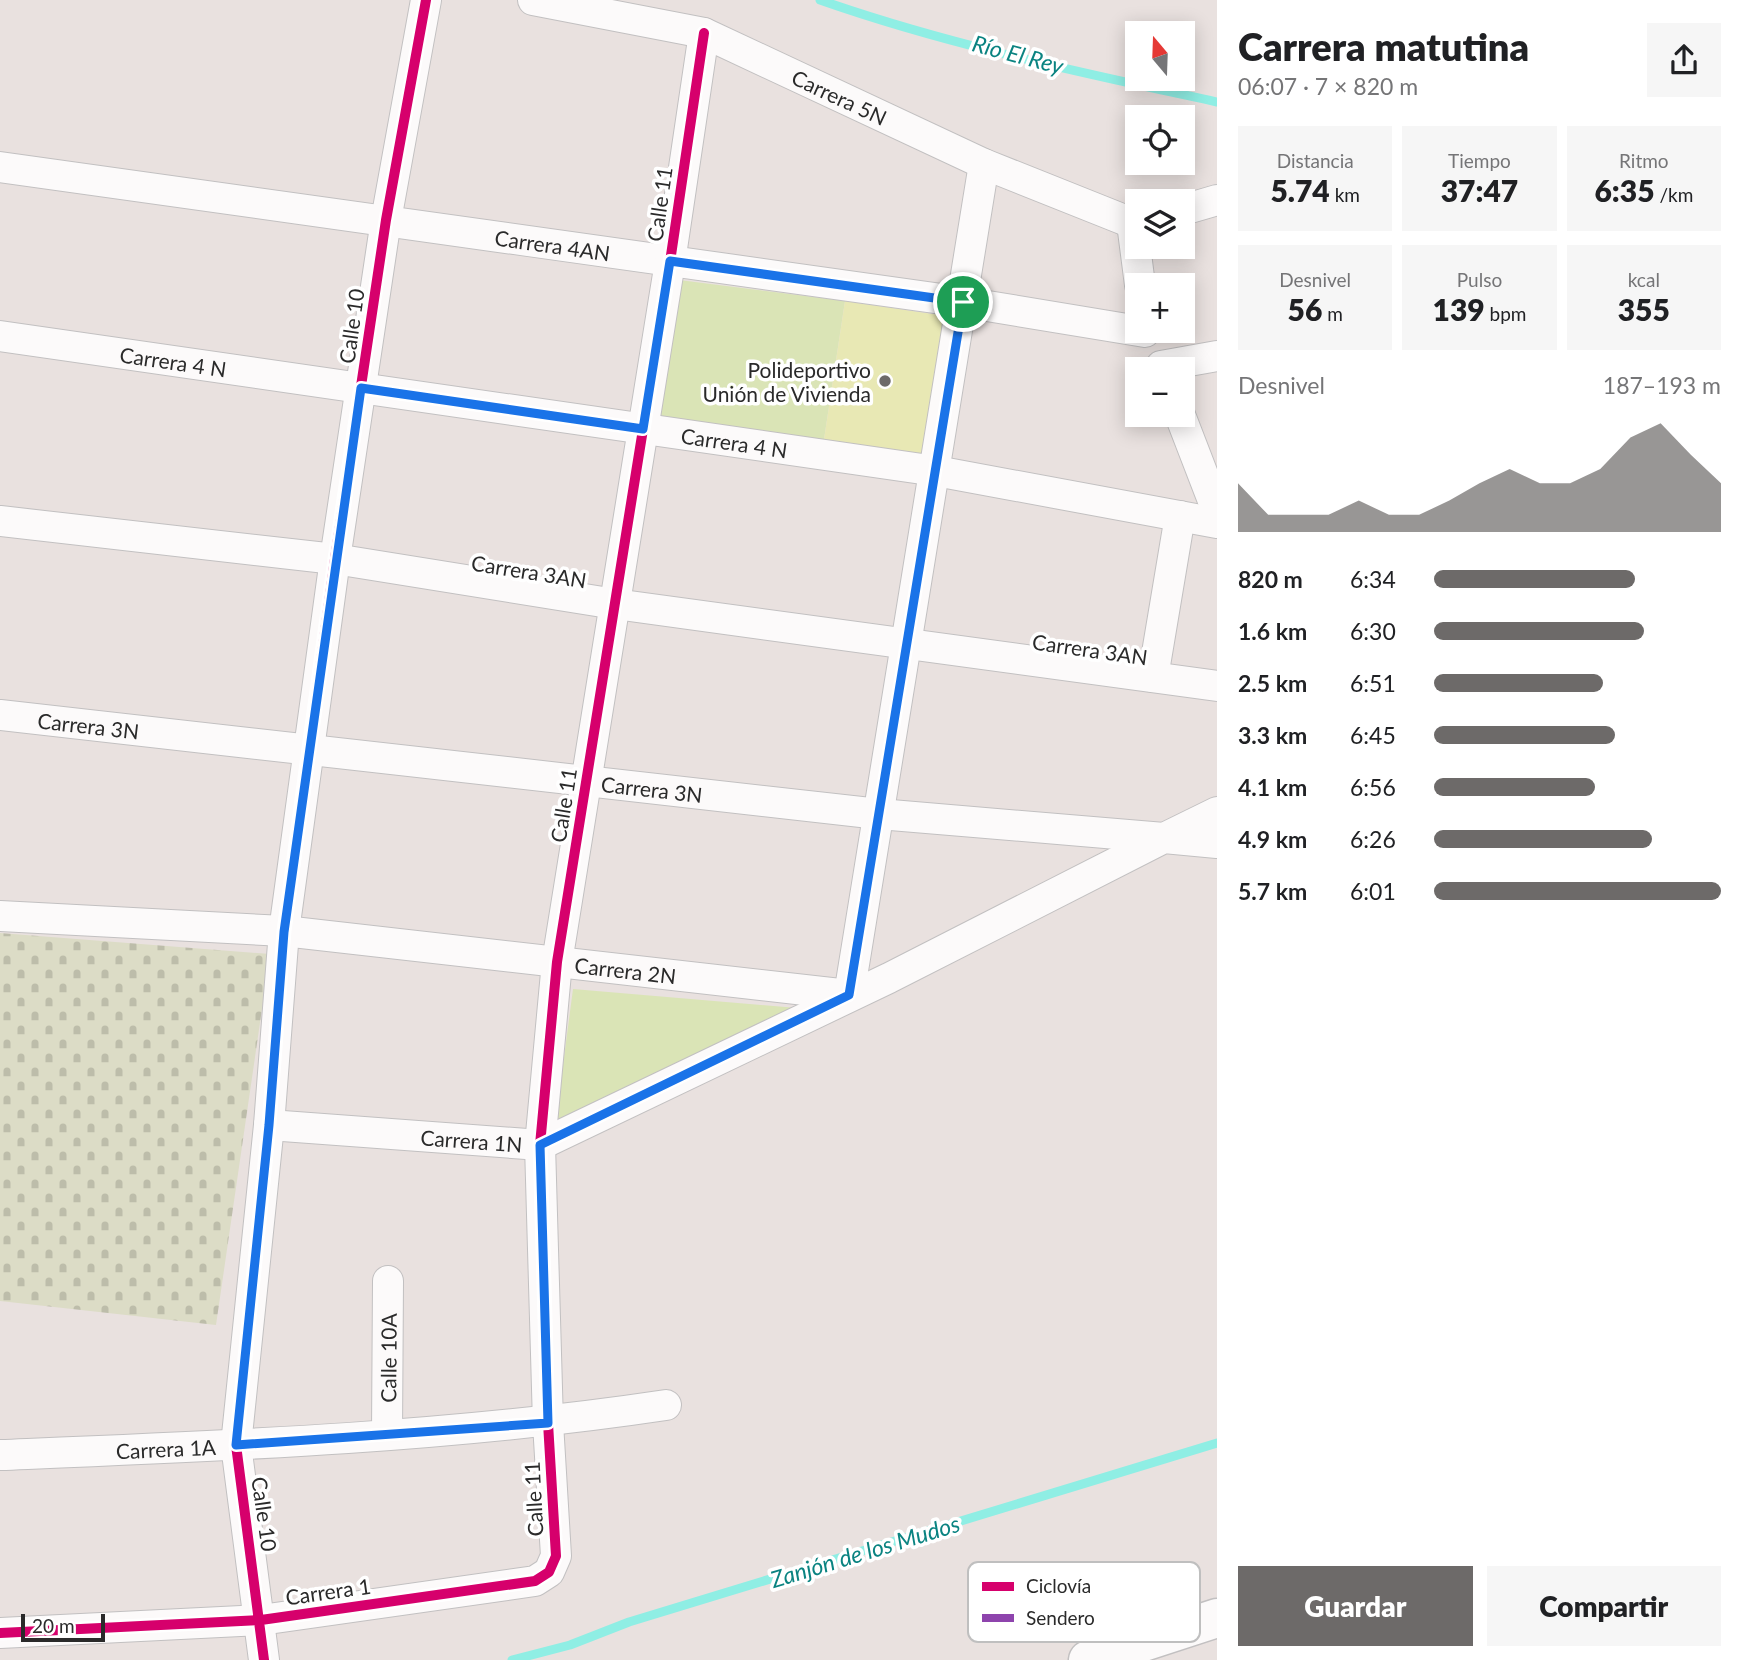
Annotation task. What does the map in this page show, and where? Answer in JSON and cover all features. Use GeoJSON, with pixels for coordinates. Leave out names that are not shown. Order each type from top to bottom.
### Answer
{"type":"FeatureCollection","features":[{"type":"Feature","properties":{"kind":"street","name":"Calle 10"},"geometry":{"type":"LineString","coordinates":[[264,1660],[261,1620],[236,1445],[269,1125],[284,932],[335,559],[386,220],[426,0]]}},
{"type":"Feature","properties":{"kind":"street","name":"Carrera 5N"},"geometry":{"type":"LineString","coordinates":[[533,0],[704,33],[984,164],[1125,218]]}},
{"type":"Feature","properties":{"kind":"street","name":"Calle 11"},"geometry":{"type":"LineString","coordinates":[[535,1581],[550,1572],[556,1556],[548,1423],[540,1145],[557,962],[704,33]]}},
{"type":"Feature","properties":{"kind":"street"},"geometry":{"type":"LineString","coordinates":[[849,995],[984,164]]}},
{"type":"Feature","properties":{"kind":"street","name":"Carrera 4AN"},"geometry":{"type":"LineString","coordinates":[[0,167],[963,302],[1125,329]]}},
{"type":"Feature","properties":{"kind":"street"},"geometry":{"type":"LineString","coordinates":[[1195,206],[1217,200]]}},
{"type":"Feature","properties":{"kind":"street","name":"Carrera 4 N"},"geometry":{"type":"LineString","coordinates":[[0,336],[936,471],[1217,523]]}},
{"type":"Feature","properties":{"kind":"street"},"geometry":{"type":"LineString","coordinates":[[1195,361],[1217,356]]}},
{"type":"Feature","properties":{"kind":"street"},"geometry":{"type":"LineString","coordinates":[[1185,427],[1217,510]]}},
{"type":"Feature","properties":{"kind":"street"},"geometry":{"type":"LineString","coordinates":[[1153,677],[1180,516]]}},
{"type":"Feature","properties":{"kind":"street","name":"Carrera 3AN"},"geometry":{"type":"LineString","coordinates":[[0,521],[335,559],[615,604],[1217,686]]}},
{"type":"Feature","properties":{"kind":"street","name":"Carrera 3N"},"geometry":{"type":"LineString","coordinates":[[0,715],[879,814],[1164,838]]}},
{"type":"Feature","properties":{"kind":"street"},"geometry":{"type":"LineString","coordinates":[[1164,838],[1217,812]]}},
{"type":"Feature","properties":{"kind":"street"},"geometry":{"type":"LineString","coordinates":[[1164,838],[1217,843]]}},
{"type":"Feature","properties":{"kind":"street","name":"Carrera 2N"},"geometry":{"type":"LineString","coordinates":[[0,916],[284,932],[849,995],[889,978],[1164,838]]}},
{"type":"Feature","properties":{"kind":"street","name":"Carrera 1N"},"geometry":{"type":"LineString","coordinates":[[269,1125],[540,1145],[849,995]]}},
{"type":"Feature","properties":{"kind":"street","name":"Calle 10A"},"geometry":{"type":"LineString","coordinates":[[387,1433],[388,1280]]}},
{"type":"Feature","properties":{"kind":"street","name":"Carrera 1A"},"geometry":{"type":"LineString","coordinates":[[0,1455],[236,1445],[548,1423],[666,1405]]}},
{"type":"Feature","properties":{"kind":"street","name":"Carrera 1"},"geometry":{"type":"LineString","coordinates":[[0,1633],[261,1620],[535,1581]]}},
{"type":"Feature","properties":{"kind":"street"},"geometry":{"type":"LineString","coordinates":[[1200,1624],[1217,1618]]}},
{"type":"Feature","properties":{"kind":"street"},"geometry":{"type":"LineString","coordinates":[[1088,1660],[1143,1642]]}},
{"type":"Feature","properties":{"kind":"street"},"geometry":{"type":"LineString","coordinates":[[1170,1660],[1217,1645]]}},
{"type":"Feature","properties":{"kind":"green space"},"geometry":{"type":"Polygon","coordinates":[[[679,280],[845,301],[823,446],[655,424],[679,280]]]}},
{"type":"Feature","properties":{"kind":"green space","name":"Polideportivo Unión de Vivienda"},"geometry":{"type":"Polygon","coordinates":[[[845,301],[946,316],[925,460],[823,446],[845,301]]]}},
{"type":"Feature","properties":{"kind":"green space"},"geometry":{"type":"Polygon","coordinates":[[[0,933],[270,954],[216,1325],[0,1301],[0,933]]]}},
{"type":"Feature","properties":{"kind":"green space"},"geometry":{"type":"Polygon","coordinates":[[[573,989],[797,1008],[555,1126],[573,989]]]}},
{"type":"Feature","properties":{"kind":"waterway","name":"Río El Rey"},"geometry":{"type":"LineString","coordinates":[[820,0],[967,44],[1217,102]]}},
{"type":"Feature","properties":{"kind":"waterway","name":"Zanjón de los Mudos"},"geometry":{"type":"LineString","coordinates":[[512,1660],[570,1645],[629,1622],[1217,1443]]}},
{"type":"Feature","properties":{"kind":"marked path"},"geometry":{"type":"LineString","coordinates":[[540,1145],[849,995]]}},
{"type":"Feature","properties":{"kind":"cycle path"},"geometry":{"type":"LineString","coordinates":[[264,1660],[236,1445],[269,1125],[284,931],[335,559],[386,220],[426,0]]}},
{"type":"Feature","properties":{"kind":"cycle path"},"geometry":{"type":"LineString","coordinates":[[0,1633],[261,1620],[535,1581],[549,1572],[556,1556],[548,1423],[540,1145],[557,962],[670,262],[704,33]]}},
{"type":"Feature","properties":{"kind":"place","name":"Polideportivo Unión de Vivienda"},"geometry":{"type":"Point","coordinates":[885,381]}},
{"type":"Feature","properties":{"kind":"route"},"geometry":{"type":"LineString","coordinates":[[670,261],[963,302],[849,995],[540,1145],[548,1423],[236,1445],[269,1125],[284,932],[361,388],[643,429],[670,261]]}}]}
